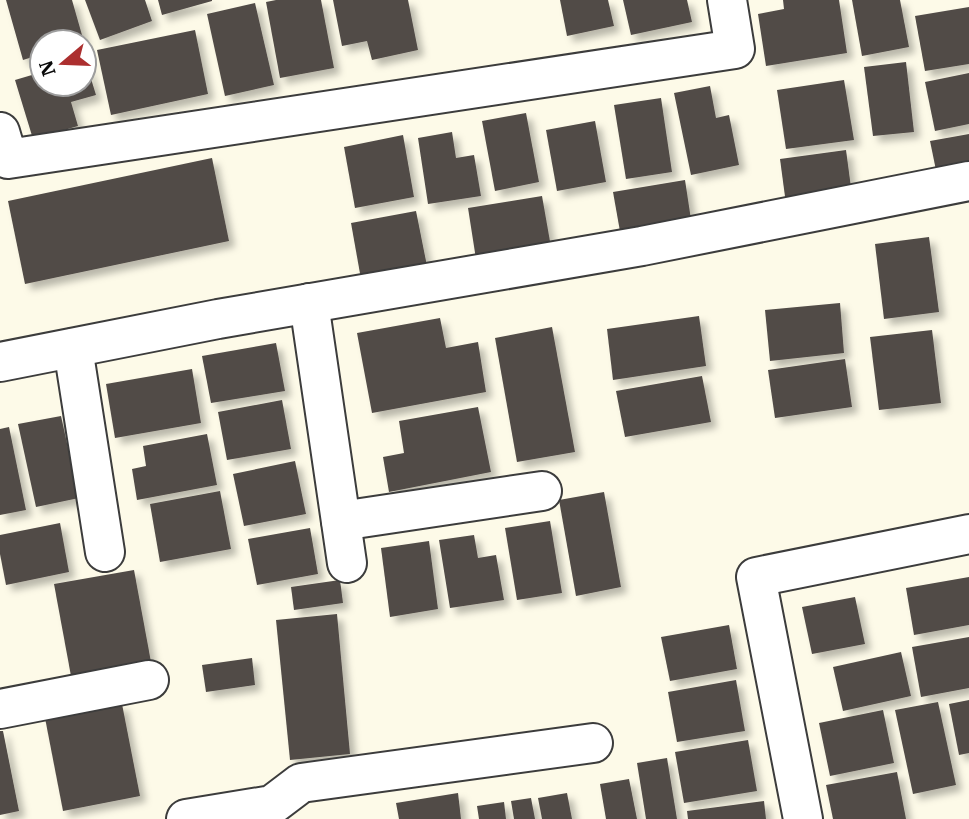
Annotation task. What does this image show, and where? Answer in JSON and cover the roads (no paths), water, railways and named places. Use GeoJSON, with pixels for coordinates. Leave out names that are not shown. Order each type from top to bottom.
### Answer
{"type":"FeatureCollection","features":[{"type":"Feature","properties":{"kind":"street"},"geometry":{"type":"LineString","coordinates":[[0,132],[8,159],[735,49],[727,0]]}},
{"type":"Feature","properties":{"kind":"street"},"geometry":{"type":"LineString","coordinates":[[0,362],[309,303],[642,246],[969,181]]}},
{"type":"Feature","properties":{"kind":"street"},"geometry":{"type":"LineString","coordinates":[[309,303],[347,563]]}},
{"type":"Feature","properties":{"kind":"street"},"geometry":{"type":"LineString","coordinates":[[73,348],[105,552]]}},
{"type":"Feature","properties":{"kind":"street"},"geometry":{"type":"LineString","coordinates":[[341,521],[542,491]]}},
{"type":"Feature","properties":{"kind":"street"},"geometry":{"type":"LineString","coordinates":[[803,819],[756,578],[969,534]]}},
{"type":"Feature","properties":{"kind":"street"},"geometry":{"type":"LineString","coordinates":[[0,709],[149,680]]}},
{"type":"Feature","properties":{"kind":"street"},"geometry":{"type":"LineString","coordinates":[[186,819],[272,805],[301,783],[593,743]]}}]}
